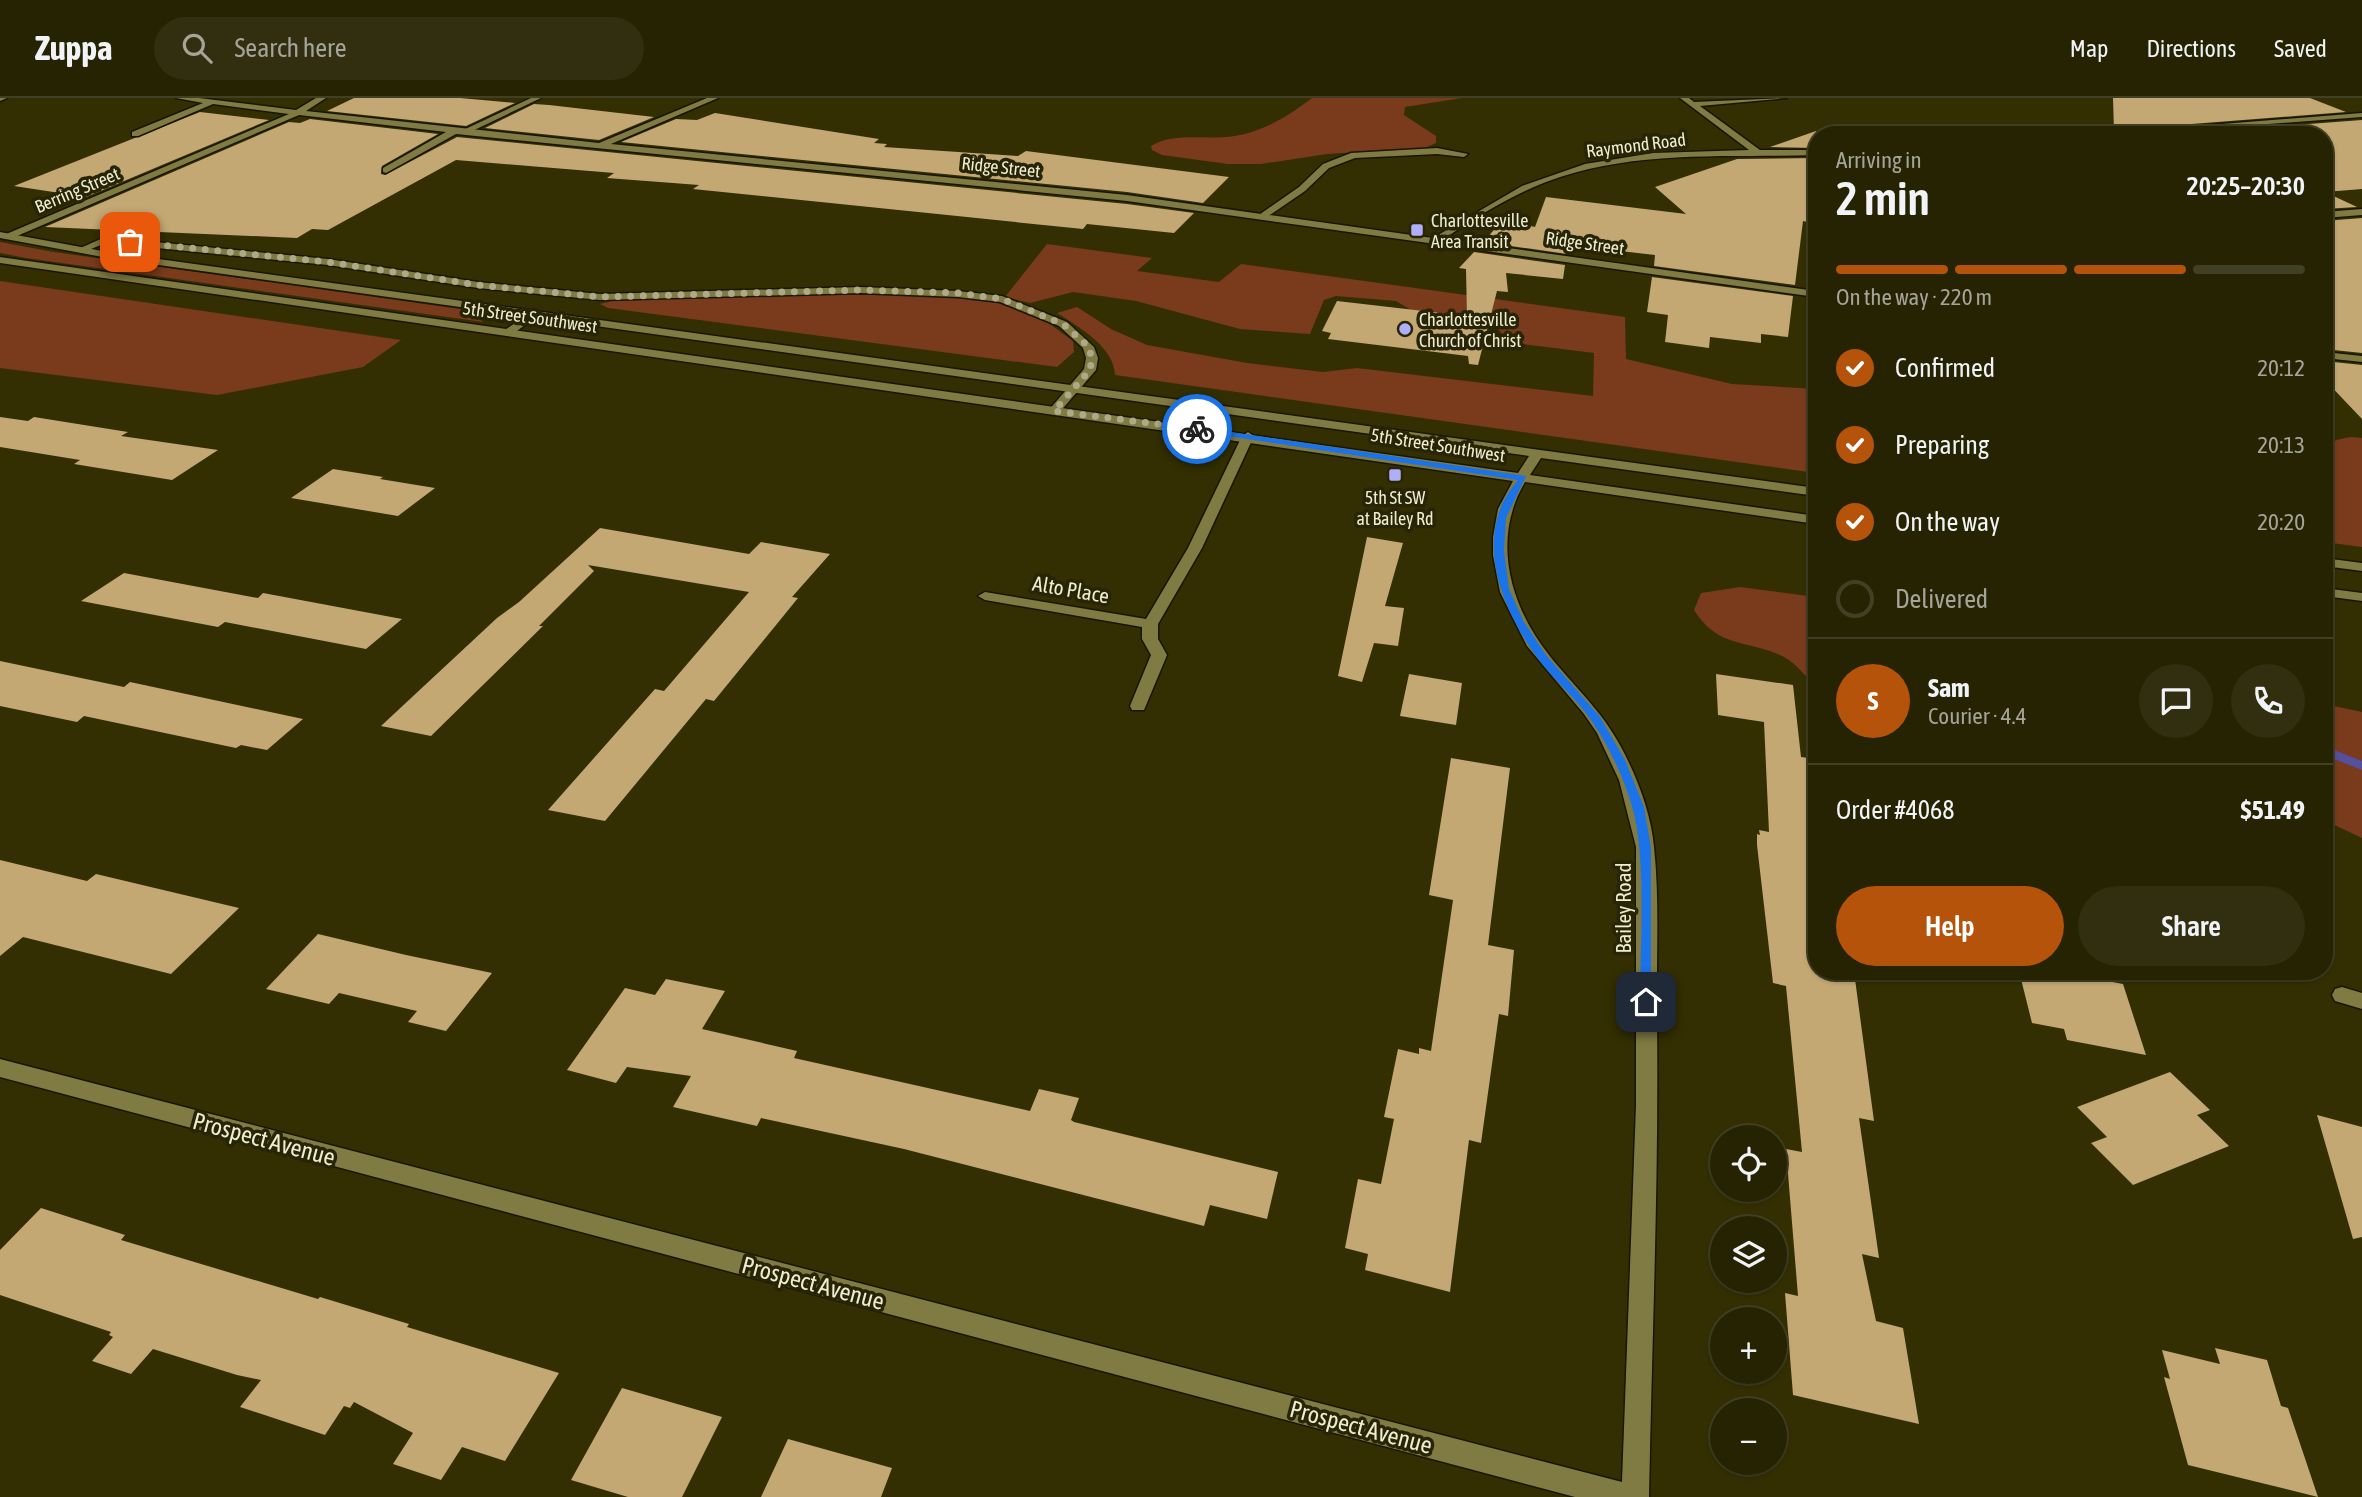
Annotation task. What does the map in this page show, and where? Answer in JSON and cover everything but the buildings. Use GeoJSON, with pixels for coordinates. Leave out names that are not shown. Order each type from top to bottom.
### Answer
{"type":"FeatureCollection","features":[{"type":"Feature","properties":{"kind":"street","name":"Ridge Street"},"geometry":{"type":"LineString","coordinates":[[180,98],[598,146],[1059,191],[1436,240],[1808,293]]}},
{"type":"Feature","properties":{"kind":"street"},"geometry":{"type":"LineString","coordinates":[[296,112],[322,98]]}},
{"type":"Feature","properties":{"kind":"street"},"geometry":{"type":"LineString","coordinates":[[386,170],[459,131],[537,98]]}},
{"type":"Feature","properties":{"kind":"street"},"geometry":{"type":"LineString","coordinates":[[598,146],[714,98]]}},
{"type":"Feature","properties":{"kind":"street"},"geometry":{"type":"LineString","coordinates":[[1684,98],[1758,153]]}},
{"type":"Feature","properties":{"kind":"street"},"geometry":{"type":"LineString","coordinates":[[1693,104],[1783,98]]}},
{"type":"Feature","properties":{"kind":"street"},"geometry":{"type":"LineString","coordinates":[[135,134],[214,102]]}},
{"type":"Feature","properties":{"kind":"street","name":"Berring Street"},"geometry":{"type":"LineString","coordinates":[[3,236],[284,120],[296,112]]}},
{"type":"Feature","properties":{"kind":"street"},"geometry":{"type":"LineString","coordinates":[[2211,126],[2362,115]]}},
{"type":"Feature","properties":{"kind":"street"},"geometry":{"type":"LineString","coordinates":[[1261,217],[1302,189],[1326,166],[1354,155],[1437,151],[1464,155]]}},
{"type":"Feature","properties":{"kind":"street","name":"Raymond Road"},"geometry":{"type":"LineString","coordinates":[[1436,240],[1515,194],[1555,175],[1583,167],[1638,158],[1808,153]]}},
{"type":"Feature","properties":{"kind":"street"},"geometry":{"type":"LineString","coordinates":[[2333,214],[2362,212]]}},
{"type":"Feature","properties":{"kind":"street","name":"5th Street Southwest"},"geometry":{"type":"LineString","coordinates":[[3,236],[253,275],[1808,491]]}},
{"type":"Feature","properties":{"kind":"street","name":"5th Street Southwest"},"geometry":{"type":"LineString","coordinates":[[81,250],[104,240],[284,258],[478,285],[600,297],[861,290],[958,293],[1002,299],[1063,324],[1088,346],[1092,358],[1090,370],[1054,411]]}},
{"type":"Feature","properties":{"kind":"street"},"geometry":{"type":"LineString","coordinates":[[253,275],[284,258]]}},
{"type":"Feature","properties":{"kind":"street","name":"5th Street Southwest"},"geometry":{"type":"LineString","coordinates":[[0,260],[1054,411],[1248,436],[1808,519]]}},
{"type":"Feature","properties":{"kind":"street"},"geometry":{"type":"LineString","coordinates":[[507,333],[536,314]]}},
{"type":"Feature","properties":{"kind":"street"},"geometry":{"type":"LineString","coordinates":[[2333,356],[2362,359]]}},
{"type":"Feature","properties":{"kind":"street"},"geometry":{"type":"LineString","coordinates":[[1138,706],[1159,655],[1150,639],[1150,624],[1195,548],[1248,436]]}},
{"type":"Feature","properties":{"kind":"street","name":"Bailey Road"},"geometry":{"type":"LineString","coordinates":[[1538,452],[1506,505],[1502,518],[1499,551],[1505,589],[1519,622],[1537,649],[1595,717],[1620,760],[1638,807],[1645,848],[1647,1105],[1635,1497]]}},
{"type":"Feature","properties":{"kind":"street"},"geometry":{"type":"LineString","coordinates":[[2333,563],[2362,567]]}},
{"type":"Feature","properties":{"kind":"street"},"geometry":{"type":"LineString","coordinates":[[2333,593],[2362,597]]}},
{"type":"Feature","properties":{"kind":"street","name":"Alto Place"},"geometry":{"type":"LineString","coordinates":[[985,596],[1150,624]]}},
{"type":"Feature","properties":{"kind":"street","name":"Prospect Avenue"},"geometry":{"type":"LineString","coordinates":[[0,1068],[1626,1497]]}},
{"type":"Feature","properties":{"kind":"shaded area"},"geometry":{"type":"Polygon","coordinates":[[[1312,98],[1462,98],[1405,107],[1404,115],[1436,136],[1436,143],[1425,148],[1327,154],[1261,164],[1228,164],[1162,155],[1152,150],[1151,146],[1168,139],[1227,137],[1261,129],[1312,98]]]}},
{"type":"Feature","properties":{"kind":"shaded area"},"geometry":{"type":"Polygon","coordinates":[[[0,242],[54,252],[467,310],[478,315],[483,322],[26,258],[0,253],[0,242]]]}},
{"type":"Feature","properties":{"kind":"shaded area"},"geometry":{"type":"Polygon","coordinates":[[[1047,244],[1152,258],[1137,271],[1219,282],[1241,264],[1625,317],[1626,359],[1732,384],[1808,389],[1808,472],[1115,375],[1109,355],[1102,347],[1085,331],[1057,313],[1077,307],[1111,329],[1147,345],[1247,363],[1323,372],[1357,368],[1593,396],[1594,353],[1507,342],[1493,320],[1416,313],[1396,301],[1336,296],[1324,300],[1310,334],[1240,329],[1136,301],[1073,292],[1030,303],[1005,297],[1047,244]]]}},
{"type":"Feature","properties":{"kind":"shaded area"},"geometry":{"type":"Polygon","coordinates":[[[0,281],[401,340],[363,367],[217,395],[0,368],[0,281]]]}},
{"type":"Feature","properties":{"kind":"shaded area"},"geometry":{"type":"Polygon","coordinates":[[[795,294],[959,296],[990,300],[1043,319],[1073,341],[1074,352],[1057,367],[608,308],[600,304],[611,301],[795,294]]]}},
{"type":"Feature","properties":{"kind":"shaded area"},"geometry":{"type":"Polygon","coordinates":[[[2362,438],[2362,547],[2333,543],[2333,444],[2336,440],[2362,438]]]}},
{"type":"Feature","properties":{"kind":"shaded area"},"geometry":{"type":"Polygon","coordinates":[[[1740,587],[1808,596],[1808,679],[1788,660],[1771,651],[1735,642],[1714,632],[1694,610],[1701,593],[1740,587]]]}},
{"type":"Feature","properties":{"kind":"shaded area"},"geometry":{"type":"Polygon","coordinates":[[[2333,706],[2362,712],[2362,838],[2333,824],[2333,706]]]}},
{"type":"Feature","properties":{"kind":"waterway"},"geometry":{"type":"LineString","coordinates":[[2333,754],[2362,766]]}},
{"type":"Feature","properties":{"kind":"way so far"},"geometry":{"type":"LineString","coordinates":[[130,242],[328,262],[478,285],[600,297],[861,290],[958,293],[1002,299],[1063,324],[1076,332],[1088,346],[1092,358],[1090,370],[1054,411],[1197,429]]}},
{"type":"Feature","properties":{"kind":"place","name":"Charlottesville Area Transit"},"geometry":{"type":"Point","coordinates":[1417,230]}},
{"type":"Feature","properties":{"kind":"place","name":"Charlottesville Church of Christ"},"geometry":{"type":"Point","coordinates":[1405,329]}},
{"type":"Feature","properties":{"kind":"place","name":"5th St SW at Bailey Rd"},"geometry":{"type":"Point","coordinates":[1395,475]}},
{"type":"Feature","properties":{"kind":"route"},"geometry":{"type":"LineString","coordinates":[[1197,429],[1523,478],[1506,505],[1502,518],[1499,551],[1505,589],[1519,622],[1543,658],[1595,717],[1620,760],[1638,807],[1645,848],[1646,1002]]}}]}
